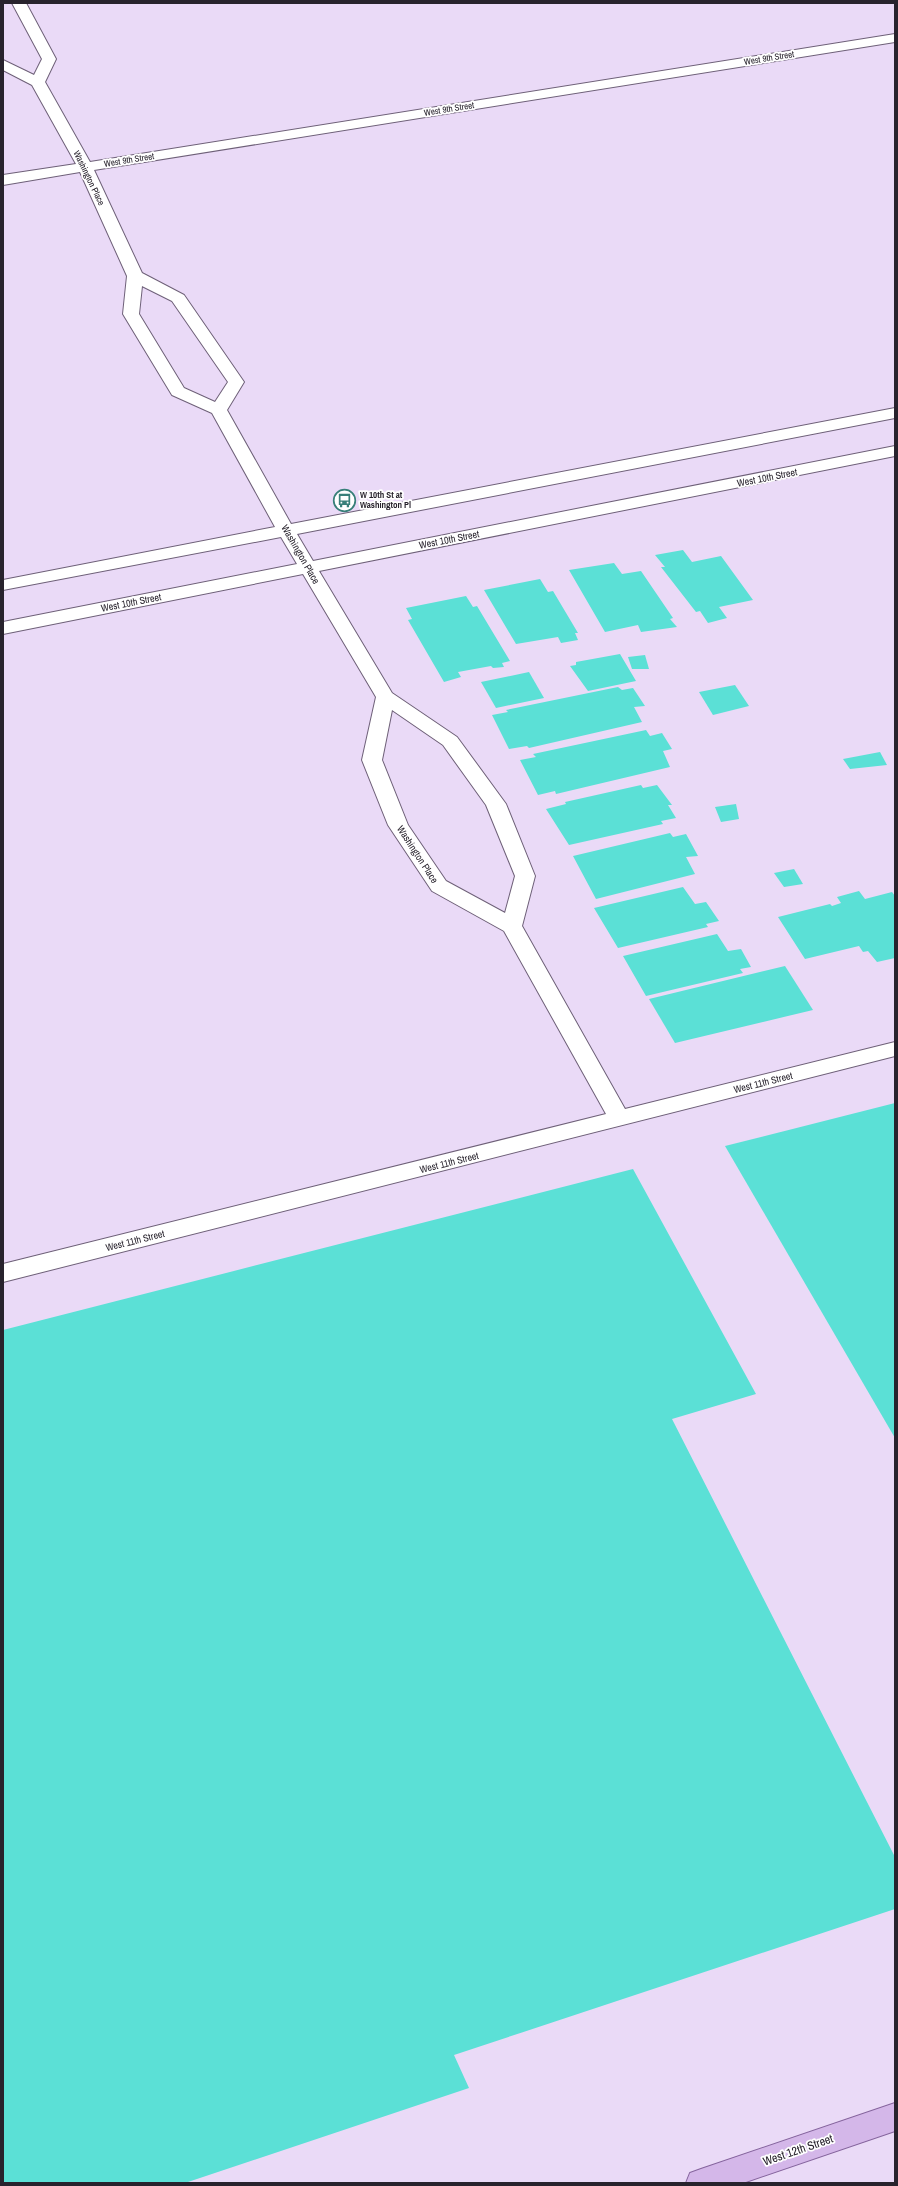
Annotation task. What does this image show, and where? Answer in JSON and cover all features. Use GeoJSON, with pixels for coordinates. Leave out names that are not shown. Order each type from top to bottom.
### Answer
{"type":"FeatureCollection","features":[{"type":"Feature","properties":{"kind":"main road","name":"West 12th Street"},"geometry":{"type":"LineString","coordinates":[[701,2183],[895,2116]]}},
{"type":"Feature","properties":{"kind":"street"},"geometry":{"type":"LineString","coordinates":[[3,64],[38,82],[49,59],[19,3]]}},
{"type":"Feature","properties":{"kind":"street","name":"West 9th Street"},"geometry":{"type":"LineString","coordinates":[[3,180],[895,38]]}},
{"type":"Feature","properties":{"kind":"street","name":"Washington Place"},"geometry":{"type":"LineString","coordinates":[[38,82],[84,167],[135,276]]}},
{"type":"Feature","properties":{"kind":"street"},"geometry":{"type":"LineString","coordinates":[[135,276],[178,298],[236,382],[219,410],[178,391],[131,314],[135,276]]}},
{"type":"Feature","properties":{"kind":"street","name":"Washington Place"},"geometry":{"type":"LineString","coordinates":[[219,410],[287,532],[385,697],[450,741],[496,804],[525,876],[512,926],[439,886],[398,825],[372,760],[385,697]]}},
{"type":"Feature","properties":{"kind":"street"},"geometry":{"type":"LineString","coordinates":[[3,585],[287,532],[895,413]]}},
{"type":"Feature","properties":{"kind":"street","name":"West 10th Street"},"geometry":{"type":"LineString","coordinates":[[3,628],[895,451]]}},
{"type":"Feature","properties":{"kind":"street"},"geometry":{"type":"LineString","coordinates":[[512,926],[620,1119]]}},
{"type":"Feature","properties":{"kind":"street","name":"West 11th Street"},"geometry":{"type":"LineString","coordinates":[[3,1273],[895,1049]]}},
{"type":"Feature","properties":{"kind":"building"},"geometry":{"type":"Polygon","coordinates":[[[683,550],[692,562],[721,556],[753,600],[719,607],[727,618],[708,623],[700,611],[696,612],[661,567],[665,567],[655,555],[683,550]]]}},
{"type":"Feature","properties":{"kind":"building"},"geometry":{"type":"Polygon","coordinates":[[[614,563],[622,574],[641,571],[673,618],[670,619],[677,627],[641,632],[638,625],[605,632],[569,570],[614,563]]]}},
{"type":"Feature","properties":{"kind":"building"},"geometry":{"type":"Polygon","coordinates":[[[540,579],[548,592],[553,591],[578,633],[575,633],[578,640],[561,643],[558,637],[516,644],[484,590],[540,579]]]}},
{"type":"Feature","properties":{"kind":"building"},"geometry":{"type":"Polygon","coordinates":[[[466,596],[473,607],[477,606],[510,661],[502,663],[504,667],[493,668],[491,666],[458,672],[461,677],[444,682],[408,620],[412,619],[406,608],[466,596]]]}},
{"type":"Feature","properties":{"kind":"building"},"geometry":{"type":"Polygon","coordinates":[[[620,654],[636,681],[588,691],[570,666],[576,665],[576,662],[620,654]]]}},
{"type":"Feature","properties":{"kind":"building"},"geometry":{"type":"Polygon","coordinates":[[[645,655],[649,669],[632,669],[628,657],[645,655]]]}},
{"type":"Feature","properties":{"kind":"building"},"geometry":{"type":"Polygon","coordinates":[[[529,672],[544,698],[496,708],[481,682],[529,672]]]}},
{"type":"Feature","properties":{"kind":"building"},"geometry":{"type":"Polygon","coordinates":[[[735,685],[749,706],[713,715],[699,692],[735,685]]]}},
{"type":"Feature","properties":{"kind":"building"},"geometry":{"type":"Polygon","coordinates":[[[618,687],[622,690],[633,688],[645,706],[634,707],[642,722],[529,748],[527,746],[509,749],[492,715],[508,712],[506,710],[618,687]]]}},
{"type":"Feature","properties":{"kind":"building"},"geometry":{"type":"Polygon","coordinates":[[[646,730],[650,736],[662,733],[672,749],[663,751],[670,767],[556,794],[555,791],[538,795],[520,760],[536,757],[533,754],[646,730]]]}},
{"type":"Feature","properties":{"kind":"building"},"geometry":{"type":"Polygon","coordinates":[[[880,752],[887,765],[850,769],[843,759],[880,752]]]}},
{"type":"Feature","properties":{"kind":"building"},"geometry":{"type":"Polygon","coordinates":[[[641,785],[643,788],[657,785],[672,805],[668,805],[676,818],[661,821],[663,824],[569,845],[546,809],[566,804],[565,802],[641,785]]]}},
{"type":"Feature","properties":{"kind":"building"},"geometry":{"type":"Polygon","coordinates":[[[736,804],[739,819],[721,822],[715,807],[736,804]]]}},
{"type":"Feature","properties":{"kind":"building"},"geometry":{"type":"Polygon","coordinates":[[[670,833],[673,837],[686,834],[698,856],[686,857],[695,874],[596,899],[573,856],[670,833]]]}},
{"type":"Feature","properties":{"kind":"building"},"geometry":{"type":"Polygon","coordinates":[[[794,869],[803,884],[784,887],[774,873],[794,869]]]}},
{"type":"Feature","properties":{"kind":"building"},"geometry":{"type":"Polygon","coordinates":[[[683,887],[695,904],[706,902],[719,921],[706,924],[708,927],[618,948],[594,908],[683,887]]]}},
{"type":"Feature","properties":{"kind":"building"},"geometry":{"type":"Polygon","coordinates":[[[859,891],[865,899],[892,892],[895,896],[895,958],[877,962],[868,951],[863,952],[859,946],[805,959],[778,917],[830,904],[832,906],[841,903],[837,897],[859,891]]]}},
{"type":"Feature","properties":{"kind":"building"},"geometry":{"type":"Polygon","coordinates":[[[717,934],[728,951],[741,949],[751,967],[740,969],[743,973],[646,996],[623,956],[717,934]]]}},
{"type":"Feature","properties":{"kind":"building"},"geometry":{"type":"Polygon","coordinates":[[[785,966],[813,1010],[675,1043],[649,999],[785,966]]]}},
{"type":"Feature","properties":{"kind":"building"},"geometry":{"type":"Polygon","coordinates":[[[895,1103],[895,1438],[725,1146],[895,1103]]]}},
{"type":"Feature","properties":{"kind":"building"},"geometry":{"type":"Polygon","coordinates":[[[633,1169],[756,1394],[672,1419],[895,1857],[895,1909],[454,2055],[469,2088],[185,2183],[3,2183],[3,1330],[633,1169]]]}},
{"type":"Feature","properties":{"kind":"place","name":"W 10th St at Washington Pl"},"geometry":{"type":"Point","coordinates":[345,500]}}]}
